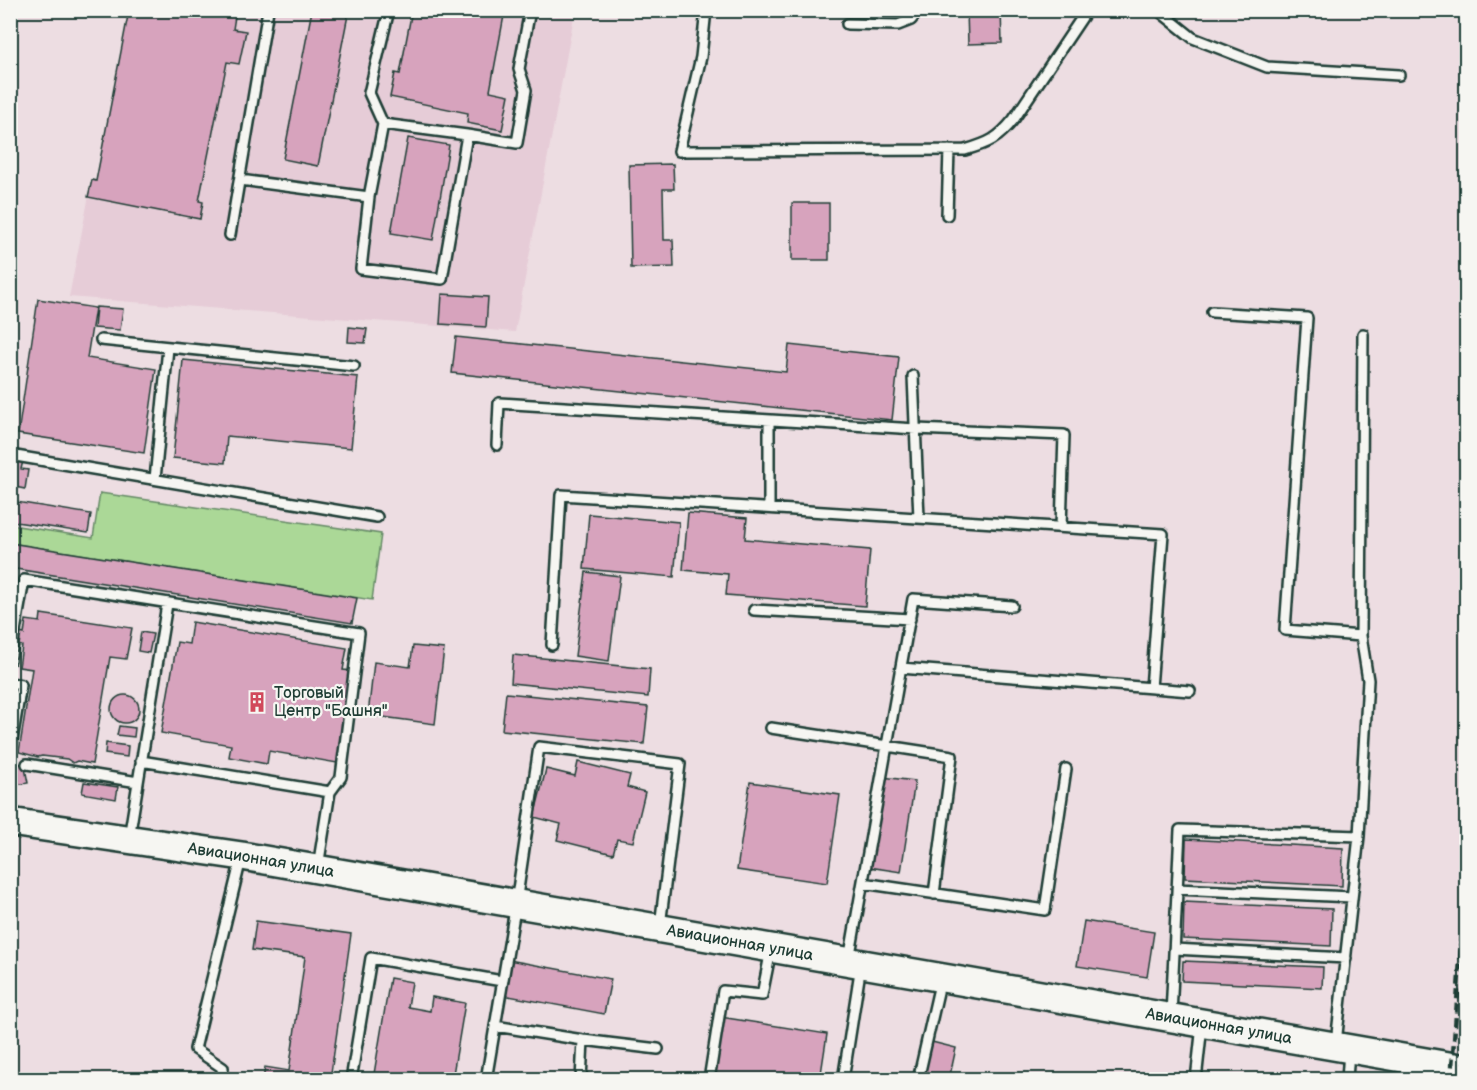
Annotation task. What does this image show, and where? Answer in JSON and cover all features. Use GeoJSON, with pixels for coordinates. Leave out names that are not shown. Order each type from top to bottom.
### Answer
{"type":"FeatureCollection","features":[{"type":"Feature","properties":{"kind":"main road","name":"Авиационная улица"},"geometry":{"type":"LineString","coordinates":[[10,822],[242,856],[1467,1069]]}},
{"type":"Feature","properties":{"kind":"lane"},"geometry":{"type":"LineString","coordinates":[[230,235],[268,10]]}},
{"type":"Feature","properties":{"kind":"lane"},"geometry":{"type":"LineString","coordinates":[[389,10],[369,93],[383,124],[369,197],[361,269],[442,279],[467,135]]}},
{"type":"Feature","properties":{"kind":"lane"},"geometry":{"type":"LineString","coordinates":[[383,124],[517,143],[526,90],[519,69],[530,10]]}},
{"type":"Feature","properties":{"kind":"lane"},"geometry":{"type":"LineString","coordinates":[[706,10],[701,57],[679,151],[965,150],[987,144],[1001,135],[1031,95],[1087,10]]}},
{"type":"Feature","properties":{"kind":"lane"},"geometry":{"type":"LineString","coordinates":[[848,24],[898,25],[911,20],[919,10]]}},
{"type":"Feature","properties":{"kind":"lane"},"geometry":{"type":"LineString","coordinates":[[1158,10],[1192,38],[1267,67],[1399,75]]}},
{"type":"Feature","properties":{"kind":"lane"},"geometry":{"type":"LineString","coordinates":[[947,215],[949,150]]}},
{"type":"Feature","properties":{"kind":"lane"},"geometry":{"type":"LineString","coordinates":[[240,180],[369,197]]}},
{"type":"Feature","properties":{"kind":"lane"},"geometry":{"type":"LineString","coordinates":[[1212,312],[1307,318],[1285,630],[1361,636]]}},
{"type":"Feature","properties":{"kind":"lane"},"geometry":{"type":"LineString","coordinates":[[1347,1080],[1342,1046],[1346,958],[1359,836],[1368,680],[1361,636],[1363,334]]}},
{"type":"Feature","properties":{"kind":"lane"},"geometry":{"type":"LineString","coordinates":[[101,340],[354,366]]}},
{"type":"Feature","properties":{"kind":"lane"},"geometry":{"type":"LineString","coordinates":[[155,479],[168,348]]}},
{"type":"Feature","properties":{"kind":"lane"},"geometry":{"type":"LineString","coordinates":[[913,376],[919,518]]}},
{"type":"Feature","properties":{"kind":"lane"},"geometry":{"type":"LineString","coordinates":[[497,445],[499,403],[916,429],[1064,435],[1061,527]]}},
{"type":"Feature","properties":{"kind":"lane"},"geometry":{"type":"LineString","coordinates":[[769,420],[769,508]]}},
{"type":"Feature","properties":{"kind":"lane"},"geometry":{"type":"LineString","coordinates":[[10,455],[377,517]]}},
{"type":"Feature","properties":{"kind":"lane"},"geometry":{"type":"LineString","coordinates":[[552,645],[561,495],[1163,534],[1151,688]]}},
{"type":"Feature","properties":{"kind":"lane"},"geometry":{"type":"LineString","coordinates":[[10,660],[24,580],[358,633],[341,777],[330,792],[317,869]]}},
{"type":"Feature","properties":{"kind":"lane"},"geometry":{"type":"LineString","coordinates":[[843,1080],[863,883],[914,599],[1012,606]]}},
{"type":"Feature","properties":{"kind":"lane"},"geometry":{"type":"LineString","coordinates":[[129,839],[167,604]]}},
{"type":"Feature","properties":{"kind":"lane"},"geometry":{"type":"LineString","coordinates":[[753,610],[910,620]]}},
{"type":"Feature","properties":{"kind":"lane"},"geometry":{"type":"LineString","coordinates":[[901,668],[1190,691]]}},
{"type":"Feature","properties":{"kind":"lane"},"geometry":{"type":"LineString","coordinates":[[10,683],[21,685],[12,740]]}},
{"type":"Feature","properties":{"kind":"lane"},"geometry":{"type":"LineString","coordinates":[[771,728],[952,756],[934,894]]}},
{"type":"Feature","properties":{"kind":"lane"},"geometry":{"type":"LineString","coordinates":[[486,1080],[516,903],[539,747],[680,764],[660,928]]}},
{"type":"Feature","properties":{"kind":"lane"},"geometry":{"type":"LineString","coordinates":[[141,761],[330,792]]}},
{"type":"Feature","properties":{"kind":"lane"},"geometry":{"type":"LineString","coordinates":[[27,764],[138,782]]}},
{"type":"Feature","properties":{"kind":"lane"},"geometry":{"type":"LineString","coordinates":[[863,883],[1045,910],[1066,769]]}},
{"type":"Feature","properties":{"kind":"lane"},"geometry":{"type":"LineString","coordinates":[[1171,1016],[1180,830],[1359,836]]}},
{"type":"Feature","properties":{"kind":"lane"},"geometry":{"type":"LineString","coordinates":[[220,1080],[223,1068],[195,1049],[242,856]]}},
{"type":"Feature","properties":{"kind":"lane"},"geometry":{"type":"LineString","coordinates":[[1177,889],[1352,897]]}},
{"type":"Feature","properties":{"kind":"lane"},"geometry":{"type":"LineString","coordinates":[[709,1080],[723,991],[762,995],[772,948]]}},
{"type":"Feature","properties":{"kind":"lane"},"geometry":{"type":"LineString","coordinates":[[1174,949],[1346,958]]}},
{"type":"Feature","properties":{"kind":"lane"},"geometry":{"type":"LineString","coordinates":[[351,1080],[371,958],[502,981]]}},
{"type":"Feature","properties":{"kind":"lane"},"geometry":{"type":"LineString","coordinates":[[918,1080],[941,977]]}},
{"type":"Feature","properties":{"kind":"lane"},"geometry":{"type":"LineString","coordinates":[[1197,1080],[1202,1023]]}},
{"type":"Feature","properties":{"kind":"lane"},"geometry":{"type":"LineString","coordinates":[[495,1026],[583,1040],[658,1048]]}},
{"type":"Feature","properties":{"kind":"lane"},"geometry":{"type":"LineString","coordinates":[[581,1080],[583,1040]]}},
{"type":"Feature","properties":{"kind":"shaded area"},"geometry":{"type":"Polygon","coordinates":[[[129,11],[575,11],[515,332],[69,297],[92,180],[96,180],[129,11]]]}},
{"type":"Feature","properties":{"kind":"green space"},"geometry":{"type":"Polygon","coordinates":[[[100,493],[381,534],[372,600],[11,543],[11,525],[93,538],[100,493]]]}},
{"type":"Feature","properties":{"kind":"building"},"geometry":{"type":"Polygon","coordinates":[[[129,10],[236,10],[233,29],[246,31],[239,64],[227,62],[199,201],[203,202],[200,219],[88,197],[92,180],[96,181],[129,10]]]}},
{"type":"Feature","properties":{"kind":"building"},"geometry":{"type":"Polygon","coordinates":[[[312,10],[349,10],[318,166],[283,159],[312,10]]]}},
{"type":"Feature","properties":{"kind":"building"},"geometry":{"type":"Polygon","coordinates":[[[412,10],[505,10],[490,91],[509,95],[502,130],[467,123],[468,113],[390,97],[395,73],[400,74],[412,10]]]}},
{"type":"Feature","properties":{"kind":"building"},"geometry":{"type":"Polygon","coordinates":[[[967,10],[1001,10],[1002,43],[968,44],[967,10]]]}},
{"type":"Feature","properties":{"kind":"building"},"geometry":{"type":"Polygon","coordinates":[[[408,138],[449,145],[433,240],[391,233],[408,138]]]}},
{"type":"Feature","properties":{"kind":"building"},"geometry":{"type":"Polygon","coordinates":[[[673,164],[674,189],[663,189],[664,240],[673,240],[674,267],[631,268],[629,165],[673,164]]]}},
{"type":"Feature","properties":{"kind":"building"},"geometry":{"type":"Polygon","coordinates":[[[792,203],[829,203],[829,260],[792,260],[792,203]]]}},
{"type":"Feature","properties":{"kind":"building"},"geometry":{"type":"Polygon","coordinates":[[[442,294],[488,297],[486,327],[440,324],[442,294]]]}},
{"type":"Feature","properties":{"kind":"building"},"geometry":{"type":"Polygon","coordinates":[[[38,299],[95,308],[87,358],[156,369],[144,453],[18,434],[38,299]]]}},
{"type":"Feature","properties":{"kind":"building"},"geometry":{"type":"Polygon","coordinates":[[[96,307],[123,309],[120,330],[94,328],[96,307]]]}},
{"type":"Feature","properties":{"kind":"building"},"geometry":{"type":"Polygon","coordinates":[[[349,327],[367,329],[365,343],[348,342],[349,327]]]}},
{"type":"Feature","properties":{"kind":"building"},"geometry":{"type":"Polygon","coordinates":[[[456,337],[786,372],[789,345],[899,357],[892,420],[452,373],[456,337]]]}},
{"type":"Feature","properties":{"kind":"building"},"geometry":{"type":"Polygon","coordinates":[[[183,360],[358,377],[351,448],[227,436],[225,463],[173,458],[183,360]]]}},
{"type":"Feature","properties":{"kind":"building"},"geometry":{"type":"Polygon","coordinates":[[[11,459],[23,461],[21,469],[28,470],[25,489],[10,486],[11,459]]]}},
{"type":"Feature","properties":{"kind":"building"},"geometry":{"type":"Polygon","coordinates":[[[10,501],[91,514],[88,533],[10,521],[10,501]]]}},
{"type":"Feature","properties":{"kind":"building"},"geometry":{"type":"Polygon","coordinates":[[[688,513],[747,518],[745,539],[870,550],[865,606],[726,595],[728,574],[683,570],[688,513]]]}},
{"type":"Feature","properties":{"kind":"building"},"geometry":{"type":"Polygon","coordinates":[[[589,514],[679,522],[674,577],[584,569],[589,514]]]}},
{"type":"Feature","properties":{"kind":"building"},"geometry":{"type":"Polygon","coordinates":[[[10,543],[357,598],[352,623],[10,568],[10,543]]]}},
{"type":"Feature","properties":{"kind":"building"},"geometry":{"type":"Polygon","coordinates":[[[586,572],[620,576],[609,661],[575,656],[586,572]]]}},
{"type":"Feature","properties":{"kind":"building"},"geometry":{"type":"Polygon","coordinates":[[[41,614],[132,628],[126,659],[110,657],[92,764],[77,761],[73,763],[67,759],[38,757],[19,752],[32,669],[19,667],[22,646],[18,645],[20,633],[24,634],[26,620],[40,622],[41,614]]]}},
{"type":"Feature","properties":{"kind":"building","name":"Торговый Центр \"Башня\""},"geometry":{"type":"Polygon","coordinates":[[[192,622],[347,648],[343,670],[352,671],[337,763],[269,751],[267,764],[229,757],[231,745],[161,733],[177,642],[189,644],[192,622]]]}},
{"type":"Feature","properties":{"kind":"building"},"geometry":{"type":"Polygon","coordinates":[[[141,632],[153,634],[149,653],[138,651],[141,632]]]}},
{"type":"Feature","properties":{"kind":"building"},"geometry":{"type":"Polygon","coordinates":[[[413,646],[444,649],[435,724],[368,715],[374,662],[410,667],[413,646]]]}},
{"type":"Feature","properties":{"kind":"building"},"geometry":{"type":"Polygon","coordinates":[[[513,655],[650,669],[648,697],[511,683],[513,655]]]}},
{"type":"Feature","properties":{"kind":"building"},"geometry":{"type":"Polygon","coordinates":[[[506,693],[648,707],[644,744],[502,730],[506,693]]]}},
{"type":"Feature","properties":{"kind":"building"},"geometry":{"type":"Polygon","coordinates":[[[125,695],[135,699],[139,709],[135,719],[125,723],[115,719],[111,709],[115,699],[125,695]]]}},
{"type":"Feature","properties":{"kind":"building"},"geometry":{"type":"Polygon","coordinates":[[[119,726],[135,728],[134,737],[117,735],[119,726]]]}},
{"type":"Feature","properties":{"kind":"building"},"geometry":{"type":"Polygon","coordinates":[[[106,743],[128,746],[127,757],[105,754],[106,743]]]}},
{"type":"Feature","properties":{"kind":"building"},"geometry":{"type":"Polygon","coordinates":[[[578,762],[630,775],[627,787],[645,792],[633,842],[617,839],[613,854],[557,840],[561,824],[534,817],[546,769],[575,776],[578,762]]]}},
{"type":"Feature","properties":{"kind":"building"},"geometry":{"type":"Polygon","coordinates":[[[24,763],[28,783],[17,785],[13,765],[24,763]]]}},
{"type":"Feature","properties":{"kind":"building"},"geometry":{"type":"Polygon","coordinates":[[[882,777],[915,781],[901,872],[869,867],[882,777]]]}},
{"type":"Feature","properties":{"kind":"building"},"geometry":{"type":"Polygon","coordinates":[[[84,782],[118,787],[116,799],[82,793],[84,782]]]}},
{"type":"Feature","properties":{"kind":"building"},"geometry":{"type":"Polygon","coordinates":[[[750,782],[840,795],[827,883],[737,870],[750,782]]]}},
{"type":"Feature","properties":{"kind":"building"},"geometry":{"type":"Polygon","coordinates":[[[1186,839],[1343,848],[1342,886],[1185,878],[1186,839]]]}},
{"type":"Feature","properties":{"kind":"building"},"geometry":{"type":"Polygon","coordinates":[[[1184,902],[1332,909],[1331,946],[1183,939],[1184,902]]]}},
{"type":"Feature","properties":{"kind":"building"},"geometry":{"type":"Polygon","coordinates":[[[256,921],[351,934],[330,1080],[263,1080],[265,1067],[289,1071],[305,957],[252,950],[256,921]]]}},
{"type":"Feature","properties":{"kind":"building"},"geometry":{"type":"Polygon","coordinates":[[[1084,921],[1154,932],[1147,977],[1077,966],[1084,921]]]}},
{"type":"Feature","properties":{"kind":"building"},"geometry":{"type":"Polygon","coordinates":[[[509,960],[611,979],[604,1014],[503,995],[509,960]]]}},
{"type":"Feature","properties":{"kind":"building"},"geometry":{"type":"Polygon","coordinates":[[[1183,961],[1323,967],[1322,988],[1182,981],[1183,961]]]}},
{"type":"Feature","properties":{"kind":"building"},"geometry":{"type":"Polygon","coordinates":[[[390,978],[412,982],[408,1007],[430,1011],[432,997],[465,1003],[452,1080],[373,1080],[390,978]]]}},
{"type":"Feature","properties":{"kind":"building"},"geometry":{"type":"Polygon","coordinates":[[[714,1016],[827,1034],[820,1080],[704,1080],[714,1016]]]}},
{"type":"Feature","properties":{"kind":"building"},"geometry":{"type":"Polygon","coordinates":[[[932,1042],[956,1048],[949,1080],[923,1080],[932,1042]]]}},
{"type":"Feature","properties":{"kind":"railway"},"geometry":{"type":"LineString","coordinates":[[1451,1080],[1466,883]]}},
{"type":"Feature","properties":{"kind":"railway"},"geometry":{"type":"LineString","coordinates":[[1465,1080],[1466,1057]]}},
{"type":"Feature","properties":{"kind":"place","name":"Торговый Центр \"Башня\""},"geometry":{"type":"Point","coordinates":[257,702]}}]}
